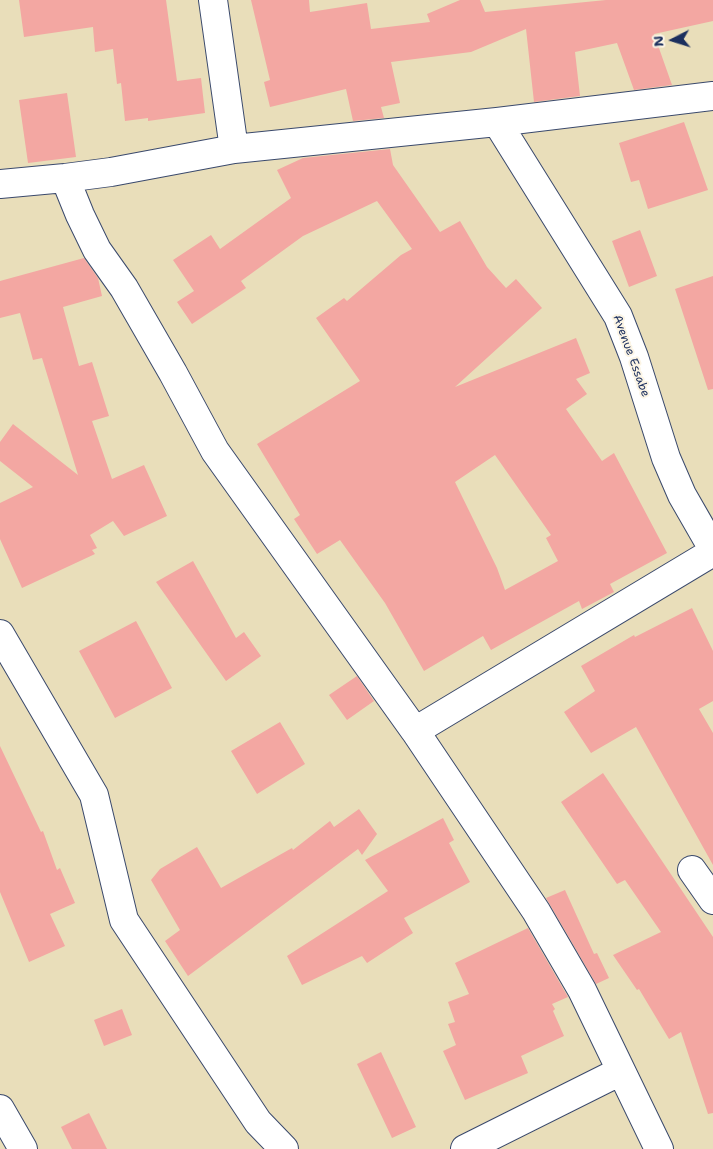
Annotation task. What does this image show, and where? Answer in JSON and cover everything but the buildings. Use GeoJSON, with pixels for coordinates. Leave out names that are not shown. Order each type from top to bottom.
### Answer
{"type":"FeatureCollection","features":[{"type":"Feature","properties":{"kind":"street"},"geometry":{"type":"LineString","coordinates":[[213,0],[234,149]]}},
{"type":"Feature","properties":{"kind":"street"},"geometry":{"type":"LineString","coordinates":[[0,184],[111,172],[234,149],[496,122],[713,96]]}},
{"type":"Feature","properties":{"kind":"street","name":"Avenue Essabe"},"geometry":{"type":"LineString","coordinates":[[496,122],[618,316],[634,357],[666,458],[682,495],[713,551]]}},
{"type":"Feature","properties":{"kind":"street"},"geometry":{"type":"LineString","coordinates":[[65,178],[97,250],[124,288],[174,373],[215,452],[415,731],[536,911],[582,990],[659,1149]]}},
{"type":"Feature","properties":{"kind":"street"},"geometry":{"type":"LineString","coordinates":[[415,731],[713,551]]}},
{"type":"Feature","properties":{"kind":"street"},"geometry":{"type":"LineString","coordinates":[[0,634],[94,795],[124,920],[258,1122],[284,1149]]}},
{"type":"Feature","properties":{"kind":"street"},"geometry":{"type":"LineString","coordinates":[[692,870],[713,900]]}},
{"type":"Feature","properties":{"kind":"street"},"geometry":{"type":"LineString","coordinates":[[465,1149],[621,1071]]}},
{"type":"Feature","properties":{"kind":"street"},"geometry":{"type":"LineString","coordinates":[[0,1109],[23,1149]]}}]}
